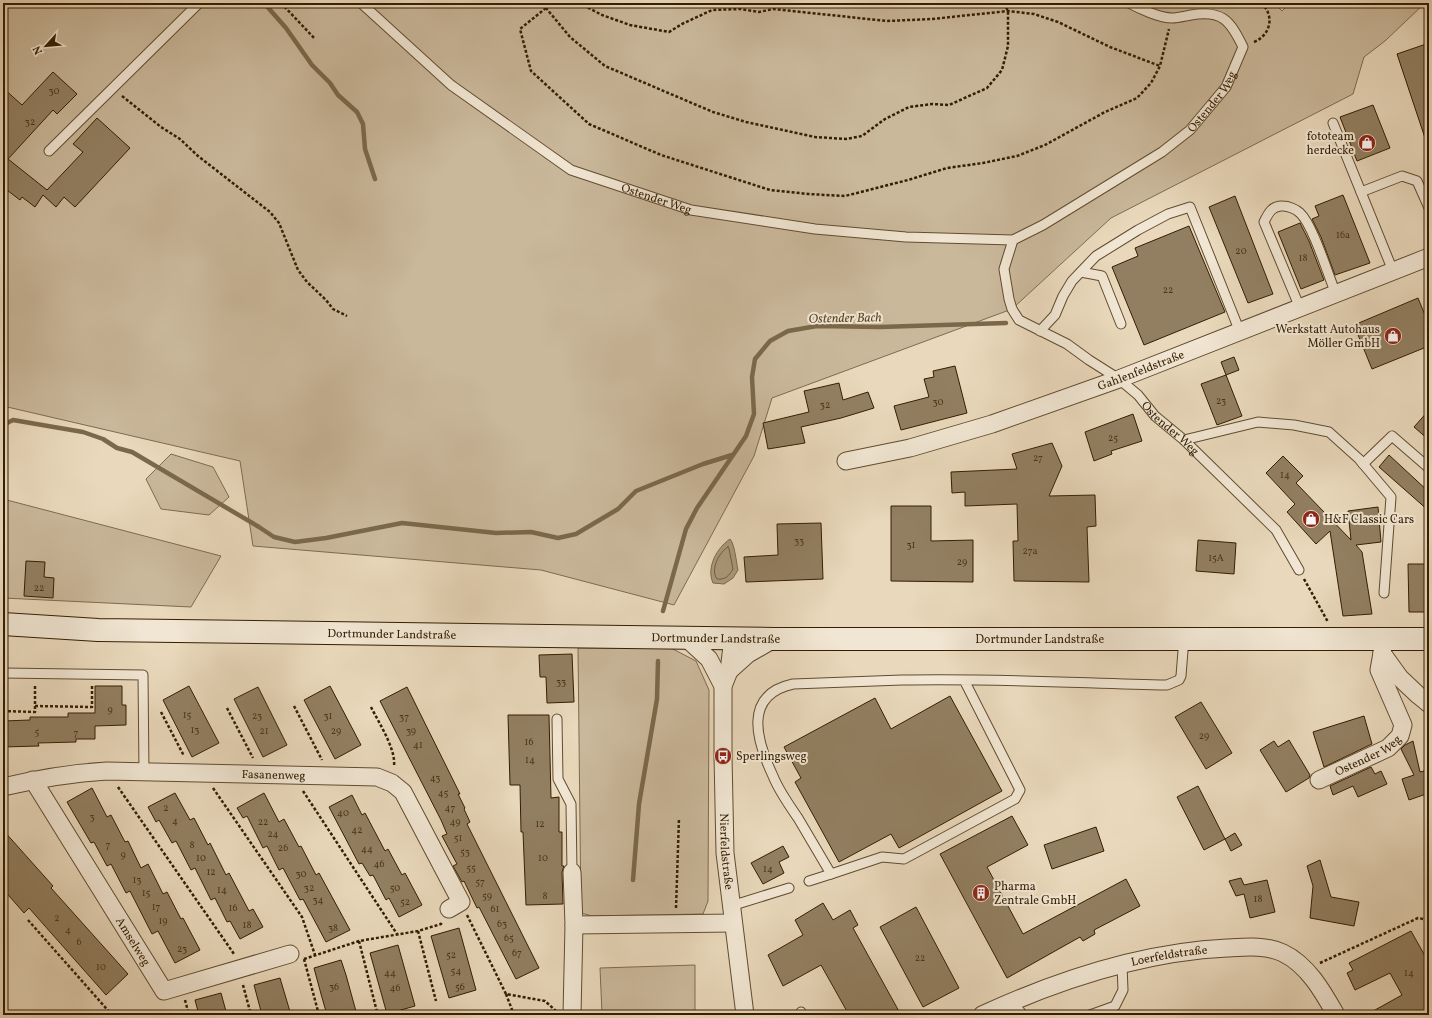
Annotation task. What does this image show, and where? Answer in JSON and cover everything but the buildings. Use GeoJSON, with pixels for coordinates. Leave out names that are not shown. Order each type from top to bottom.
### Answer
{"type":"FeatureCollection","features":[{"type":"Feature","properties":{"kind":"main road","name":"Dortmunder Landstraße"},"geometry":{"type":"LineString","coordinates":[[3,624],[98,630],[774,639],[1337,638],[1383,645],[1429,638]]}},
{"type":"Feature","properties":{"kind":"street","name":"Gahlenfeldstraße"},"geometry":{"type":"LineString","coordinates":[[846,461],[910,448],[992,424],[1120,379],[1429,257]]}},
{"type":"Feature","properties":{"kind":"street","name":"Nierfeldstraße"},"geometry":{"type":"LineString","coordinates":[[685,637],[709,659],[726,679]]}},
{"type":"Feature","properties":{"kind":"street","name":"Nierfeldstraße"},"geometry":{"type":"LineString","coordinates":[[733,638],[726,679],[723,756],[725,853],[745,1015]]}},
{"type":"Feature","properties":{"kind":"street"},"geometry":{"type":"LineString","coordinates":[[726,679],[748,654],[774,639]]}},
{"type":"Feature","properties":{"kind":"street"},"geometry":{"type":"LineString","coordinates":[[1383,645],[1400,678],[1429,704]]}},
{"type":"Feature","properties":{"kind":"street","name":"Ostender Weg"},"geometry":{"type":"LineString","coordinates":[[1319,780],[1388,748],[1400,736],[1403,725],[1379,670],[1383,645]]}},
{"type":"Feature","properties":{"kind":"street","name":"Fasanenweg"},"geometry":{"type":"LineString","coordinates":[[3,787],[33,780],[107,771],[377,777],[392,783],[403,792],[455,905]]}},
{"type":"Feature","properties":{"kind":"street","name":"Amselweg"},"geometry":{"type":"LineString","coordinates":[[33,780],[164,991],[290,954]]}},
{"type":"Feature","properties":{"kind":"street"},"geometry":{"type":"LineString","coordinates":[[572,872],[574,925],[572,1015]]}},
{"type":"Feature","properties":{"kind":"street"},"geometry":{"type":"LineString","coordinates":[[574,925],[733,923]]}},
{"type":"Feature","properties":{"kind":"street","name":"Loerfeldstraße"},"geometry":{"type":"LineString","coordinates":[[982,1015],[1011,1007],[1060,983],[1122,964],[1208,949],[1256,946],[1284,954],[1304,970],[1321,990],[1336,1015]]}},
{"type":"Feature","properties":{"kind":"lane"},"geometry":{"type":"LineString","coordinates":[[49,151],[199,3]]}},
{"type":"Feature","properties":{"kind":"lane","name":"Ostender Weg"},"geometry":{"type":"LineString","coordinates":[[361,3],[451,85],[571,170],[691,210],[823,230],[906,237],[1013,240],[1042,225],[1162,152],[1190,130],[1226,87],[1243,47]]}},
{"type":"Feature","properties":{"kind":"lane"},"geometry":{"type":"LineString","coordinates":[[1129,3],[1143,11],[1172,18],[1211,13],[1224,19],[1235,30],[1243,47]]}},
{"type":"Feature","properties":{"kind":"lane"},"geometry":{"type":"LineString","coordinates":[[1333,123],[1393,272]]}},
{"type":"Feature","properties":{"kind":"lane"},"geometry":{"type":"LineString","coordinates":[[1361,192],[1402,176],[1417,180],[1429,208]]}},
{"type":"Feature","properties":{"kind":"lane"},"geometry":{"type":"LineString","coordinates":[[1300,308],[1264,222],[1269,211],[1278,206],[1287,206],[1299,213],[1310,228],[1336,294]]}},
{"type":"Feature","properties":{"kind":"lane"},"geometry":{"type":"LineString","coordinates":[[1040,331],[1055,315],[1063,296],[1072,281],[1096,256],[1138,230],[1168,214],[1190,207],[1240,332]]}},
{"type":"Feature","properties":{"kind":"lane","name":"Ostender Weg"},"geometry":{"type":"LineString","coordinates":[[1013,240],[1004,269],[1010,304],[1019,320],[1067,344],[1089,360],[1120,379],[1138,395],[1155,416],[1184,440],[1276,530],[1298,570]]}},
{"type":"Feature","properties":{"kind":"lane"},"geometry":{"type":"LineString","coordinates":[[1081,272],[1102,276],[1121,324]]}},
{"type":"Feature","properties":{"kind":"lane"},"geometry":{"type":"LineString","coordinates":[[1184,440],[1258,422],[1294,425],[1329,432],[1363,464],[1391,497],[1384,593]]}},
{"type":"Feature","properties":{"kind":"lane"},"geometry":{"type":"LineString","coordinates":[[1363,464],[1392,436],[1429,468]]}},
{"type":"Feature","properties":{"kind":"lane"},"geometry":{"type":"LineString","coordinates":[[831,874],[773,777],[762,746],[758,731],[759,712],[763,700],[774,691],[793,684],[903,680],[1167,685],[1179,680],[1181,676],[1184,638]]}},
{"type":"Feature","properties":{"kind":"lane"},"geometry":{"type":"LineString","coordinates":[[3,673],[143,676],[144,772]]}},
{"type":"Feature","properties":{"kind":"lane"},"geometry":{"type":"LineString","coordinates":[[809,880],[882,858],[904,859],[1015,799],[1020,790],[964,680]]}},
{"type":"Feature","properties":{"kind":"lane"},"geometry":{"type":"LineString","coordinates":[[556,719],[558,778],[571,804],[572,872]]}},
{"type":"Feature","properties":{"kind":"lane"},"geometry":{"type":"LineString","coordinates":[[731,906],[789,888]]}},
{"type":"Feature","properties":{"kind":"lane"},"geometry":{"type":"LineString","coordinates":[[1090,1015],[1115,1006],[1123,990],[1122,964]]}},
{"type":"Feature","properties":{"kind":"lane"},"geometry":{"type":"LineString","coordinates":[[1011,1007],[1023,1015]]}},
{"type":"Feature","properties":{"kind":"path"},"geometry":{"type":"LineString","coordinates":[[282,3],[315,39]]}},
{"type":"Feature","properties":{"kind":"path"},"geometry":{"type":"LineString","coordinates":[[544,3],[546,8],[570,37],[605,66],[712,112],[746,122],[815,137],[846,139],[862,136],[885,119],[909,107],[932,104],[949,105],[987,88],[1002,70],[1008,46],[1008,11],[1004,3]]}},
{"type":"Feature","properties":{"kind":"path"},"geometry":{"type":"LineString","coordinates":[[579,3],[602,15],[630,25],[669,32],[682,24],[712,10],[740,9],[759,12],[773,9],[887,21],[932,19],[1008,11],[1034,14],[1058,22],[1110,47],[1160,66]]}},
{"type":"Feature","properties":{"kind":"path"},"geometry":{"type":"LineString","coordinates":[[1243,47],[1258,40],[1268,31],[1270,25],[1268,13],[1260,3]]}},
{"type":"Feature","properties":{"kind":"path"},"geometry":{"type":"LineString","coordinates":[[546,8],[520,29],[531,71],[589,124],[661,155],[770,190],[845,196],[908,180],[947,168],[1017,156],[1045,144],[1105,112],[1137,98],[1151,83],[1160,66],[1172,18]]}},
{"type":"Feature","properties":{"kind":"path"},"geometry":{"type":"LineString","coordinates":[[113,88],[161,127],[180,139],[198,156],[270,212],[279,222],[298,270],[307,282],[326,300],[333,310],[347,316]]}},
{"type":"Feature","properties":{"kind":"path"},"geometry":{"type":"LineString","coordinates":[[1298,570],[1337,638]]}},
{"type":"Feature","properties":{"kind":"path"},"geometry":{"type":"LineString","coordinates":[[3,711],[35,712],[35,673]]}},
{"type":"Feature","properties":{"kind":"path"},"geometry":{"type":"LineString","coordinates":[[35,706],[92,707],[92,675]]}},
{"type":"Feature","properties":{"kind":"path"},"geometry":{"type":"LineString","coordinates":[[294,706],[331,776]]}},
{"type":"Feature","properties":{"kind":"path"},"geometry":{"type":"LineString","coordinates":[[227,708],[261,774]]}},
{"type":"Feature","properties":{"kind":"path"},"geometry":{"type":"LineString","coordinates":[[371,708],[393,752],[395,761],[392,783]]}},
{"type":"Feature","properties":{"kind":"path"},"geometry":{"type":"LineString","coordinates":[[160,712],[198,773],[302,917],[315,955]]}},
{"type":"Feature","properties":{"kind":"path"},"geometry":{"type":"LineString","coordinates":[[107,771],[241,968],[252,1015]]}},
{"type":"Feature","properties":{"kind":"path"},"geometry":{"type":"LineString","coordinates":[[293,775],[397,934]]}},
{"type":"Feature","properties":{"kind":"path"},"geometry":{"type":"LineString","coordinates":[[676,924],[679,818]]}},
{"type":"Feature","properties":{"kind":"path"},"geometry":{"type":"LineString","coordinates":[[319,1015],[304,959],[359,940],[418,932],[441,924],[455,905],[506,994],[514,1015]]}},
{"type":"Feature","properties":{"kind":"path"},"geometry":{"type":"LineString","coordinates":[[1304,970],[1345,953],[1418,918],[1429,920]]}},
{"type":"Feature","properties":{"kind":"path"},"geometry":{"type":"LineString","coordinates":[[28,920],[112,1015]]}},
{"type":"Feature","properties":{"kind":"path"},"geometry":{"type":"LineString","coordinates":[[418,932],[436,1000]]}},
{"type":"Feature","properties":{"kind":"path"},"geometry":{"type":"LineString","coordinates":[[359,940],[377,1012]]}},
{"type":"Feature","properties":{"kind":"path"},"geometry":{"type":"LineString","coordinates":[[506,994],[545,1001],[560,1015]]}},
{"type":"Feature","properties":{"kind":"shaded area"},"geometry":{"type":"Polygon","coordinates":[[[3,3],[1274,3],[1282,11],[1290,3],[1425,3],[1385,41],[1364,57],[1353,94],[1111,218],[1012,309],[772,398],[754,456],[674,605],[541,570],[253,546],[240,461],[3,406],[3,3]]]}},
{"type":"Feature","properties":{"kind":"shaded area"},"geometry":{"type":"Polygon","coordinates":[[[171,454],[213,467],[229,497],[209,515],[161,509],[146,479],[171,454]]]}},
{"type":"Feature","properties":{"kind":"shaded area"},"geometry":{"type":"Polygon","coordinates":[[[3,499],[221,556],[191,607],[3,598],[3,499]]]}},
{"type":"Feature","properties":{"kind":"shaded area"},"geometry":{"type":"Polygon","coordinates":[[[578,648],[671,648],[696,661],[709,690],[708,901],[703,914],[592,916],[581,913],[578,648]]]}},
{"type":"Feature","properties":{"kind":"shaded area"},"geometry":{"type":"Polygon","coordinates":[[[695,965],[695,1014],[602,1014],[600,968],[695,965]]]}},
{"type":"Feature","properties":{"kind":"water"},"geometry":{"type":"Polygon","coordinates":[[[730,539],[734,549],[738,570],[733,578],[724,584],[713,583],[711,571],[714,558],[721,547],[730,539]]]}},
{"type":"Feature","properties":{"kind":"waterway"},"geometry":{"type":"LineString","coordinates":[[264,3],[286,28],[312,65],[330,83],[338,95],[357,112],[363,124],[365,149],[375,179]]}},
{"type":"Feature","properties":{"kind":"waterway","name":"Ostender Bach"},"geometry":{"type":"LineString","coordinates":[[663,611],[686,529],[697,508],[746,436],[754,414],[752,377],[755,359],[770,341],[788,331],[817,326],[880,327],[1006,323]]}},
{"type":"Feature","properties":{"kind":"waterway"},"geometry":{"type":"LineString","coordinates":[[3,427],[13,420],[83,432],[103,439],[117,448],[132,452],[274,537],[295,542],[326,538],[402,523],[496,533],[531,532],[558,538],[576,534],[618,509],[636,491],[703,464],[732,455]]}},
{"type":"Feature","properties":{"kind":"waterway"},"geometry":{"type":"LineString","coordinates":[[633,880],[639,804],[657,699],[658,661]]}},
{"type":"Feature","properties":{"kind":"place","name":"fototeam herdecke"},"geometry":{"type":"Point","coordinates":[1367,143]}},
{"type":"Feature","properties":{"kind":"place","name":"Werkstatt Autohaus Möller GmbH"},"geometry":{"type":"Point","coordinates":[1393,336]}},
{"type":"Feature","properties":{"kind":"place","name":"H&F Classic Cars"},"geometry":{"type":"Point","coordinates":[1311,519]}},
{"type":"Feature","properties":{"kind":"place","name":"Sperlingsweg"},"geometry":{"type":"Point","coordinates":[723,756]}},
{"type":"Feature","properties":{"kind":"place","name":"Pharma Zentrale GmbH"},"geometry":{"type":"Point","coordinates":[981,893]}}]}
